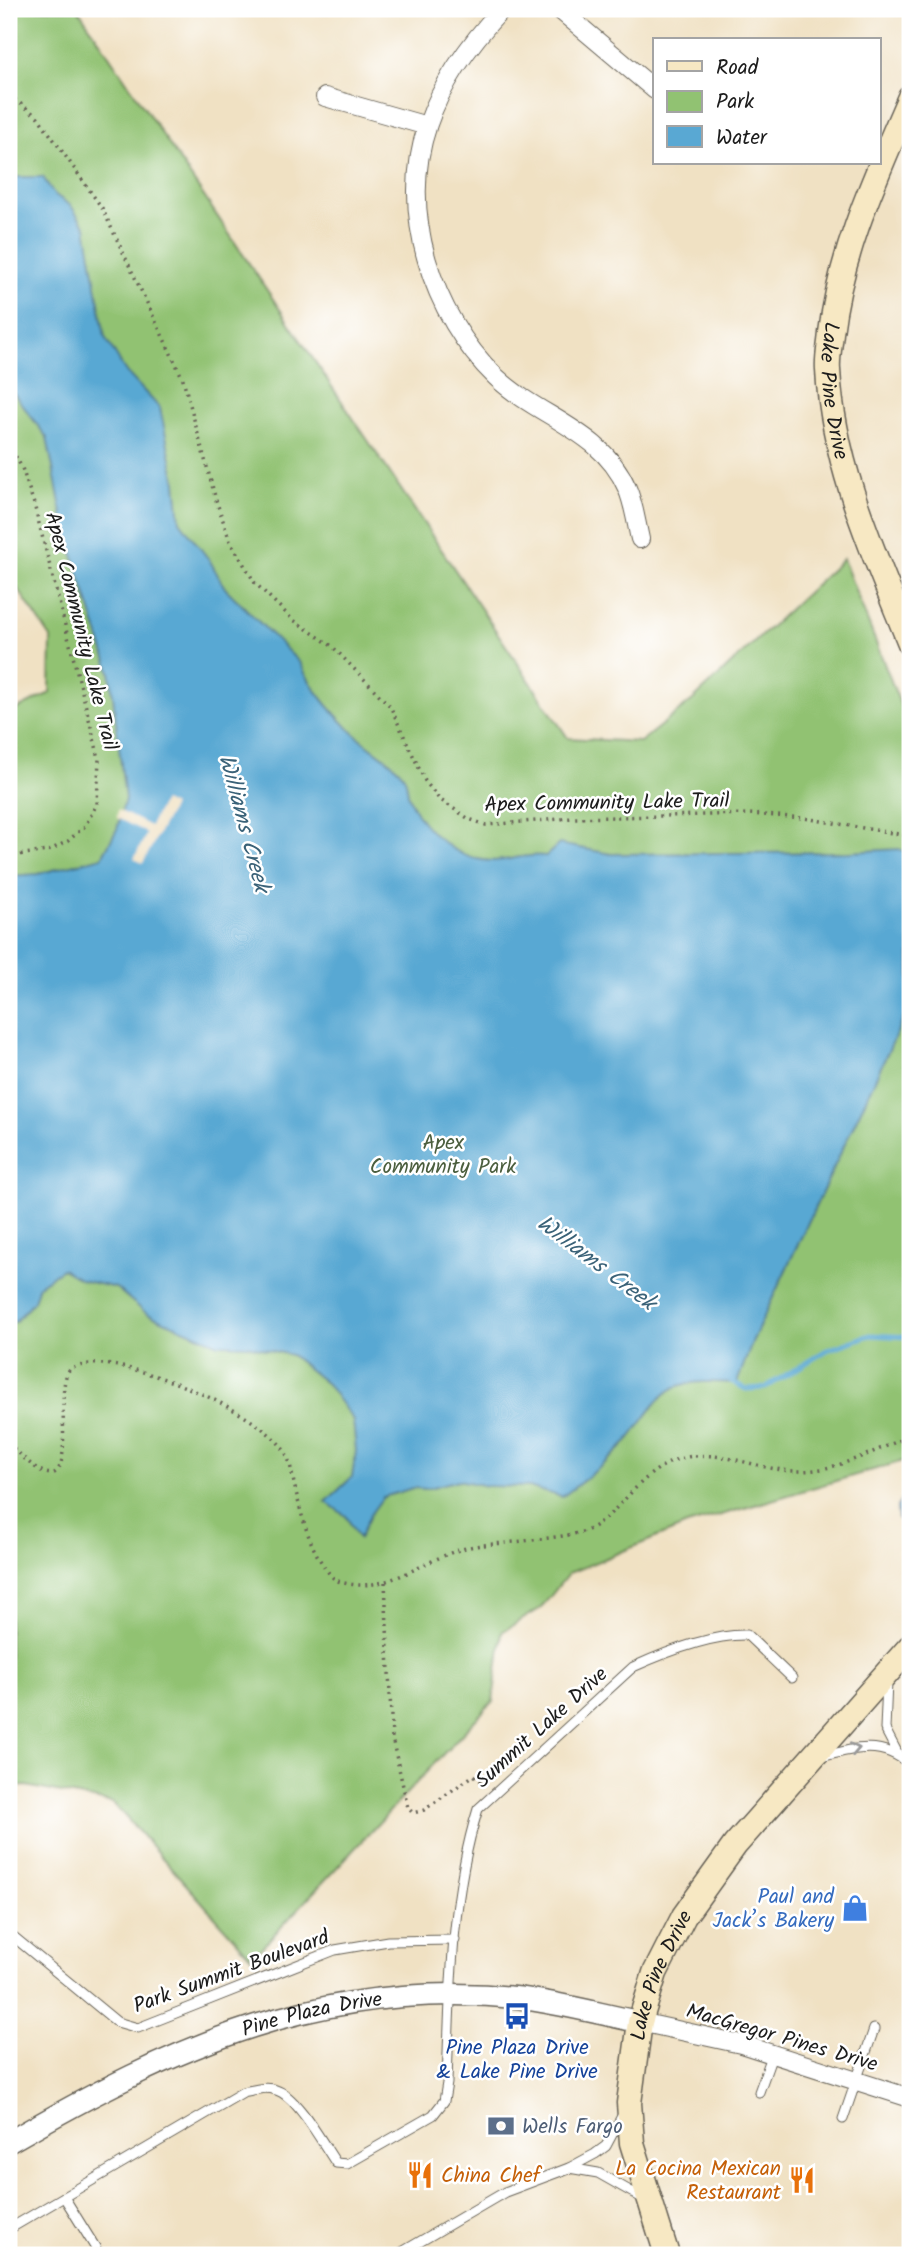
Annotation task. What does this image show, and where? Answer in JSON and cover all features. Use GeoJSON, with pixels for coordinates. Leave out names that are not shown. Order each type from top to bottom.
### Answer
{"type":"FeatureCollection","features":[{"type":"Feature","properties":{"kind":"main road","name":"Lake Pine Drive"},"geometry":{"type":"LineString","coordinates":[[910,97],[856,224],[838,288],[827,368],[839,452],[874,556],[910,643]]}},
{"type":"Feature","properties":{"kind":"main road","name":"Lake Pine Drive"},"geometry":{"type":"LineString","coordinates":[[667,2255],[632,2143],[629,2103],[640,2022],[655,1973],[676,1928],[702,1888],[735,1846],[910,1647]]}},
{"type":"Feature","properties":{"kind":"street"},"geometry":{"type":"LineString","coordinates":[[502,9],[471,44],[454,70],[427,126],[419,187],[421,230],[430,270],[445,309],[467,345],[498,379],[534,408],[595,442],[609,457],[628,489],[640,539]]}},
{"type":"Feature","properties":{"kind":"street"},"geometry":{"type":"LineString","coordinates":[[559,9],[653,88]]}},
{"type":"Feature","properties":{"kind":"street"},"geometry":{"type":"LineString","coordinates":[[325,97],[427,126]]}},
{"type":"Feature","properties":{"kind":"street","name":"Pine Plaza Drive"},"geometry":{"type":"LineString","coordinates":[[9,2143],[128,2077],[224,2034],[297,2011],[398,1996],[450,1994],[534,2000],[640,2022]]}},
{"type":"Feature","properties":{"kind":"street","name":"MacGregor Pines Drive"},"geometry":{"type":"LineString","coordinates":[[640,2022],[773,2053],[910,2098]]}},
{"type":"Feature","properties":{"kind":"lane","name":"Summit Lake Drive"},"geometry":{"type":"LineString","coordinates":[[64,2197],[243,2092],[265,2088],[278,2090],[291,2098],[335,2163],[347,2164],[433,2115],[444,2101],[455,1940],[470,1833],[478,1809],[493,1792],[633,1667],[650,1659],[731,1634],[747,1635],[792,1678]]}},
{"type":"Feature","properties":{"kind":"lane"},"geometry":{"type":"LineString","coordinates":[[888,1674],[883,1717],[885,1729],[898,1754],[910,1765]]}},
{"type":"Feature","properties":{"kind":"lane"},"geometry":{"type":"LineString","coordinates":[[813,1759],[869,1746],[898,1754]]}},
{"type":"Feature","properties":{"kind":"lane","name":"Park Summit Boulevard"},"geometry":{"type":"LineString","coordinates":[[9,1933],[117,2022],[138,2028],[335,1950],[387,1941],[455,1940]]}},
{"type":"Feature","properties":{"kind":"lane"},"geometry":{"type":"LineString","coordinates":[[843,2119],[874,2029]]}},
{"type":"Feature","properties":{"kind":"lane"},"geometry":{"type":"LineString","coordinates":[[760,2092],[773,2053]]}},
{"type":"Feature","properties":{"kind":"lane"},"geometry":{"type":"LineString","coordinates":[[397,2255],[505,2192],[569,2168],[606,2146],[629,2103]]}},
{"type":"Feature","properties":{"kind":"lane"},"geometry":{"type":"LineString","coordinates":[[569,2168],[598,2173],[649,2202]]}},
{"type":"Feature","properties":{"kind":"lane"},"geometry":{"type":"LineString","coordinates":[[9,2229],[64,2197],[100,2255]]}},
{"type":"Feature","properties":{"kind":"path","name":"Apex Community Lake Trail"},"geometry":{"type":"LineString","coordinates":[[9,95],[38,117],[102,208],[183,379],[230,541],[255,583],[292,619],[332,646],[390,706],[425,781],[439,799],[469,819],[486,825],[572,818],[750,814],[804,818],[910,836]]}},
{"type":"Feature","properties":{"kind":"path","name":"Apex Community Lake Trail"},"geometry":{"type":"LineString","coordinates":[[9,444],[22,468],[34,505],[99,758],[97,804],[85,826],[68,841],[48,851],[9,856]]}},
{"type":"Feature","properties":{"kind":"path"},"geometry":{"type":"LineString","coordinates":[[910,1198],[910,1208]]}},
{"type":"Feature","properties":{"kind":"path"},"geometry":{"type":"LineString","coordinates":[[910,1250],[910,1268]]}},
{"type":"Feature","properties":{"kind":"path"},"geometry":{"type":"LineString","coordinates":[[9,1443],[30,1465],[42,1471],[52,1472],[57,1468],[65,1456],[62,1382],[70,1369],[91,1363],[127,1368],[193,1390],[241,1413],[278,1440],[287,1455],[317,1556],[335,1580],[366,1586],[386,1582],[452,1552],[588,1530],[652,1473],[683,1459],[716,1455],[779,1471],[824,1470],[910,1436]]}},
{"type":"Feature","properties":{"kind":"path"},"geometry":{"type":"LineString","coordinates":[[386,1582],[392,1738],[408,1808],[413,1813],[424,1810],[474,1775],[493,1792]]}},
{"type":"Feature","properties":{"kind":"green space","name":"Apex Community Park"},"geometry":{"type":"Polygon","coordinates":[[[9,9],[78,9],[568,738],[640,742],[694,699],[843,559],[910,729],[910,1459],[687,1525],[569,1573],[541,1608],[502,1632],[493,1701],[252,1958],[113,1803],[26,1786],[9,1787],[9,713],[50,693],[51,638],[9,576],[9,9]]]}},
{"type":"Feature","properties":{"kind":"water"},"geometry":{"type":"Polygon","coordinates":[[[9,177],[43,177],[54,194],[71,206],[86,227],[105,337],[126,372],[160,408],[176,482],[180,521],[210,561],[225,588],[300,663],[319,695],[336,715],[400,771],[418,814],[430,830],[446,844],[462,854],[486,861],[546,856],[559,844],[611,854],[849,852],[899,849],[910,854],[910,1005],[753,1340],[737,1383],[692,1383],[670,1390],[655,1404],[617,1452],[562,1497],[529,1487],[487,1486],[458,1480],[426,1489],[413,1488],[383,1497],[370,1515],[359,1539],[346,1516],[326,1502],[352,1477],[356,1451],[353,1420],[327,1384],[291,1355],[247,1345],[219,1344],[147,1314],[116,1288],[81,1280],[62,1269],[39,1285],[34,1301],[15,1322],[9,1324],[9,876],[38,874],[102,857],[117,829],[125,799],[110,671],[66,533],[47,438],[9,387],[9,177]]]}},
{"type":"Feature","properties":{"kind":"water"},"geometry":{"type":"Polygon","coordinates":[[[910,1487],[910,1528],[898,1519],[897,1507],[910,1487]]]}},
{"type":"Feature","properties":{"kind":"pier"},"geometry":{"type":"Polygon","coordinates":[[[163,801],[173,806],[143,863],[134,859],[147,833],[117,818],[118,810],[150,826],[163,801]]]}},
{"type":"Feature","properties":{"kind":"waterway","name":"Williams Creek"},"geometry":{"type":"LineString","coordinates":[[731,1381],[746,1389],[765,1388],[827,1350],[870,1335],[910,1337]]}},
{"type":"Feature","properties":{"kind":"place","name":"Paul and Jack’s Bakery"},"geometry":{"type":"Point","coordinates":[855,1908]}},
{"type":"Feature","properties":{"kind":"place","name":"Pine Plaza Drive & Lake Pine Drive"},"geometry":{"type":"Point","coordinates":[517,2016]}},
{"type":"Feature","properties":{"kind":"place","name":"Wells Fargo"},"geometry":{"type":"Point","coordinates":[501,2126]}},
{"type":"Feature","properties":{"kind":"place","name":"China Chef"},"geometry":{"type":"Point","coordinates":[420,2175]}},
{"type":"Feature","properties":{"kind":"place","name":"La Cocina Mexican Restaurant"},"geometry":{"type":"Point","coordinates":[802,2180]}}]}
